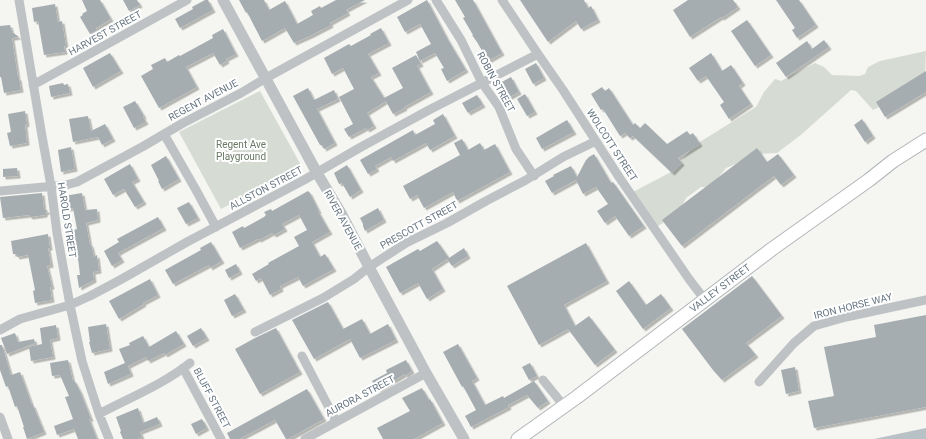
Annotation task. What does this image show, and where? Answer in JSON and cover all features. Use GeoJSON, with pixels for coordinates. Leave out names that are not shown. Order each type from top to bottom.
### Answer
{"type":"FeatureCollection","features":[{"type":"Feature","properties":{"kind":"main road","name":"VALLEY STREET"},"geometry":{"type":"LineString","coordinates":[[518,439],[772,249],[869,180],[892,161],[926,140]]}},
{"type":"Feature","properties":{"kind":"street","name":"HAROLD STREET"},"geometry":{"type":"LineString","coordinates":[[19,0],[70,306],[82,361],[99,414],[109,439]]}},
{"type":"Feature","properties":{"kind":"street","name":"HARVEST STREET"},"geometry":{"type":"LineString","coordinates":[[33,85],[187,0]]}},
{"type":"Feature","properties":{"kind":"street","name":"RIVER AVENUE"},"geometry":{"type":"LineString","coordinates":[[223,0],[317,173],[341,213],[426,373],[464,439]]}},
{"type":"Feature","properties":{"kind":"street","name":"REGENT AVENUE"},"geometry":{"type":"LineString","coordinates":[[0,191],[66,185],[77,182],[408,0]]}},
{"type":"Feature","properties":{"kind":"street","name":"ROBIN STREET"},"geometry":{"type":"LineString","coordinates":[[436,0],[460,40],[482,83],[499,107],[516,149],[534,176]]}},
{"type":"Feature","properties":{"kind":"street","name":"WOLCOTT STREET"},"geometry":{"type":"LineString","coordinates":[[502,0],[563,90],[619,177],[705,300]]}},
{"type":"Feature","properties":{"kind":"street","name":"ALLSTON STREET"},"geometry":{"type":"LineString","coordinates":[[0,330],[20,319],[70,306],[317,173],[361,147],[538,54]]}},
{"type":"Feature","properties":{"kind":"street"},"geometry":{"type":"LineString","coordinates":[[164,134],[216,227]]}},
{"type":"Feature","properties":{"kind":"street","name":"PRESCOTT STREET"},"geometry":{"type":"LineString","coordinates":[[256,332],[322,298],[354,279],[369,267],[406,243],[534,176],[563,157],[596,141]]}},
{"type":"Feature","properties":{"kind":"street","name":"IRON HORSE WAY"},"geometry":{"type":"LineString","coordinates":[[759,382],[794,343],[814,326],[846,317],[926,300]]}},
{"type":"Feature","properties":{"kind":"street"},"geometry":{"type":"LineString","coordinates":[[302,356],[336,422]]}},
{"type":"Feature","properties":{"kind":"street","name":"BLUFF STREET"},"geometry":{"type":"LineString","coordinates":[[99,414],[161,382],[187,365],[221,439]]}},
{"type":"Feature","properties":{"kind":"street","name":"AURORA STREET"},"geometry":{"type":"LineString","coordinates":[[305,439],[426,373]]}},
{"type":"Feature","properties":{"kind":"street"},"geometry":{"type":"LineString","coordinates":[[543,380],[564,406]]}},
{"type":"Feature","properties":{"kind":"street"},"geometry":{"type":"LineString","coordinates":[[0,417],[8,439]]}},
{"type":"Feature","properties":{"kind":"green space"},"geometry":{"type":"Polygon","coordinates":[[[926,51],[926,84],[873,110],[856,91],[851,90],[802,134],[777,153],[759,154],[726,168],[711,187],[701,187],[686,198],[677,215],[656,227],[633,192],[671,172],[695,145],[756,107],[764,92],[775,79],[781,81],[815,63],[824,67],[832,75],[859,76],[865,74],[868,67],[880,61],[926,51]]]}},
{"type":"Feature","properties":{"kind":"green space","name":"Regent Ave Playground"},"geometry":{"type":"Polygon","coordinates":[[[260,91],[302,167],[221,209],[179,132],[260,91]]]}},
{"type":"Feature","properties":{"kind":"shaded area"},"geometry":{"type":"Polygon","coordinates":[[[926,428],[926,439],[874,439],[926,428]]]}},
{"type":"Feature","properties":{"kind":"building"},"geometry":{"type":"Polygon","coordinates":[[[82,0],[100,0],[111,19],[96,28],[97,30],[90,34],[80,17],[87,11],[82,0]]]}},
{"type":"Feature","properties":{"kind":"building"},"geometry":{"type":"Polygon","coordinates":[[[123,0],[137,0],[140,5],[129,11],[123,0]]]}},
{"type":"Feature","properties":{"kind":"building"},"geometry":{"type":"Polygon","coordinates":[[[205,0],[208,0],[213,10],[180,28],[175,19],[205,0]]]}},
{"type":"Feature","properties":{"kind":"building"},"geometry":{"type":"Polygon","coordinates":[[[239,0],[264,0],[269,10],[285,1],[297,24],[313,15],[311,11],[320,6],[321,8],[336,0],[365,0],[346,10],[348,13],[330,23],[331,25],[294,43],[285,28],[262,41],[239,0]]]}},
{"type":"Feature","properties":{"kind":"building"},"geometry":{"type":"Polygon","coordinates":[[[427,0],[466,70],[447,81],[441,69],[444,68],[435,53],[420,61],[416,52],[431,44],[420,24],[405,32],[397,17],[427,0]]]}},
{"type":"Feature","properties":{"kind":"building"},"geometry":{"type":"Polygon","coordinates":[[[455,0],[473,0],[502,53],[488,61],[472,35],[463,18],[465,17],[455,0]]]}},
{"type":"Feature","properties":{"kind":"building"},"geometry":{"type":"Polygon","coordinates":[[[520,0],[584,0],[588,8],[591,6],[598,20],[581,29],[576,21],[548,42],[520,0]]]}},
{"type":"Feature","properties":{"kind":"building"},"geometry":{"type":"Polygon","coordinates":[[[688,0],[733,0],[738,7],[690,37],[673,10],[688,0]]]}},
{"type":"Feature","properties":{"kind":"building"},"geometry":{"type":"Polygon","coordinates":[[[776,0],[799,0],[816,25],[797,38],[792,30],[795,28],[776,0]]]}},
{"type":"Feature","properties":{"kind":"building"},"geometry":{"type":"Polygon","coordinates":[[[55,4],[58,22],[62,21],[66,46],[64,46],[65,52],[44,55],[38,21],[34,22],[32,8],[55,4]]]}},
{"type":"Feature","properties":{"kind":"building"},"geometry":{"type":"Polygon","coordinates":[[[747,20],[771,55],[755,66],[731,31],[747,20]]]}},
{"type":"Feature","properties":{"kind":"building"},"geometry":{"type":"Polygon","coordinates":[[[10,25],[12,32],[19,37],[12,38],[21,90],[4,93],[0,77],[0,26],[10,25]]]}},
{"type":"Feature","properties":{"kind":"building"},"geometry":{"type":"Polygon","coordinates":[[[381,28],[389,43],[368,54],[379,73],[371,77],[386,101],[367,113],[374,126],[367,130],[366,128],[349,137],[344,129],[353,124],[339,97],[354,89],[343,68],[332,74],[324,58],[349,44],[351,46],[381,28]]]}},
{"type":"Feature","properties":{"kind":"building"},"geometry":{"type":"Polygon","coordinates":[[[223,29],[236,54],[226,59],[227,61],[220,65],[213,53],[186,67],[197,87],[159,108],[141,76],[153,69],[151,65],[165,58],[167,62],[179,55],[180,56],[213,38],[212,35],[223,29]]]}},
{"type":"Feature","properties":{"kind":"building"},"geometry":{"type":"Polygon","coordinates":[[[824,40],[829,47],[786,77],[776,63],[807,41],[812,49],[824,40]]]}},
{"type":"Feature","properties":{"kind":"building"},"geometry":{"type":"Polygon","coordinates":[[[110,53],[121,71],[93,87],[83,68],[110,53]]]}},
{"type":"Feature","properties":{"kind":"building"},"geometry":{"type":"Polygon","coordinates":[[[711,53],[722,71],[731,65],[743,83],[739,86],[751,104],[729,119],[720,105],[724,102],[706,76],[698,81],[689,68],[711,53]]]}},
{"type":"Feature","properties":{"kind":"building"},"geometry":{"type":"Polygon","coordinates":[[[416,55],[421,64],[417,66],[431,92],[393,114],[384,98],[403,88],[392,68],[416,55]]]}},
{"type":"Feature","properties":{"kind":"building"},"geometry":{"type":"Polygon","coordinates":[[[536,63],[544,78],[533,84],[525,69],[536,63]]]}},
{"type":"Feature","properties":{"kind":"building"},"geometry":{"type":"Polygon","coordinates":[[[926,71],[926,92],[885,117],[876,102],[926,71]]]}},
{"type":"Feature","properties":{"kind":"building"},"geometry":{"type":"Polygon","coordinates":[[[511,77],[519,92],[508,98],[500,83],[511,77]]]}},
{"type":"Feature","properties":{"kind":"building"},"geometry":{"type":"Polygon","coordinates":[[[63,83],[64,85],[68,84],[70,93],[51,97],[49,86],[63,83]]]}},
{"type":"Feature","properties":{"kind":"building"},"geometry":{"type":"Polygon","coordinates":[[[602,87],[605,91],[609,88],[633,125],[635,123],[640,128],[645,123],[667,144],[687,131],[690,135],[693,133],[700,144],[678,158],[682,163],[672,173],[633,136],[630,138],[625,133],[620,136],[603,109],[601,110],[591,94],[602,87]]]}},
{"type":"Feature","properties":{"kind":"building"},"geometry":{"type":"Polygon","coordinates":[[[308,88],[314,100],[334,90],[338,99],[317,109],[335,143],[324,149],[322,145],[320,145],[293,96],[308,88]]]}},
{"type":"Feature","properties":{"kind":"building"},"geometry":{"type":"Polygon","coordinates":[[[525,94],[535,112],[527,116],[517,99],[525,94]]]}},
{"type":"Feature","properties":{"kind":"building"},"geometry":{"type":"Polygon","coordinates":[[[477,95],[483,105],[468,113],[462,103],[477,95]]]}},
{"type":"Feature","properties":{"kind":"building"},"geometry":{"type":"Polygon","coordinates":[[[135,101],[146,122],[134,128],[123,107],[135,101]]]}},
{"type":"Feature","properties":{"kind":"building"},"geometry":{"type":"Polygon","coordinates":[[[25,111],[27,143],[10,146],[7,133],[11,132],[8,114],[25,111]]]}},
{"type":"Feature","properties":{"kind":"building"},"geometry":{"type":"Polygon","coordinates":[[[443,114],[455,136],[430,150],[426,143],[393,161],[391,157],[375,166],[377,169],[368,174],[360,160],[413,130],[415,135],[435,124],[433,120],[443,114]]]}},
{"type":"Feature","properties":{"kind":"building"},"geometry":{"type":"Polygon","coordinates":[[[88,116],[91,131],[105,124],[113,139],[102,145],[98,137],[73,142],[69,119],[88,116]]]}},
{"type":"Feature","properties":{"kind":"building"},"geometry":{"type":"Polygon","coordinates":[[[862,119],[873,136],[865,142],[854,125],[862,119]]]}},
{"type":"Feature","properties":{"kind":"building"},"geometry":{"type":"Polygon","coordinates":[[[567,120],[574,132],[542,149],[536,138],[567,120]]]}},
{"type":"Feature","properties":{"kind":"building"},"geometry":{"type":"Polygon","coordinates":[[[462,139],[468,150],[480,143],[484,150],[495,144],[510,172],[457,201],[453,192],[424,208],[417,195],[410,199],[403,186],[460,155],[454,143],[462,139]]]}},
{"type":"Feature","properties":{"kind":"building"},"geometry":{"type":"Polygon","coordinates":[[[71,147],[75,169],[61,172],[58,150],[71,147]]]}},
{"type":"Feature","properties":{"kind":"building"},"geometry":{"type":"Polygon","coordinates":[[[757,148],[767,162],[778,154],[794,175],[781,185],[774,176],[682,246],[662,220],[757,148]]]}},
{"type":"Feature","properties":{"kind":"building"},"geometry":{"type":"Polygon","coordinates":[[[594,154],[611,183],[613,182],[644,226],[629,236],[615,216],[605,223],[597,211],[608,204],[596,187],[583,194],[576,180],[552,193],[545,181],[571,166],[577,177],[586,160],[594,154]]]}},
{"type":"Feature","properties":{"kind":"building"},"geometry":{"type":"Polygon","coordinates":[[[166,156],[179,179],[162,189],[151,165],[166,156]]]}},
{"type":"Feature","properties":{"kind":"building"},"geometry":{"type":"Polygon","coordinates":[[[130,164],[138,179],[132,182],[144,202],[135,207],[124,189],[113,195],[104,179],[130,164]]]}},
{"type":"Feature","properties":{"kind":"building"},"geometry":{"type":"Polygon","coordinates":[[[347,165],[361,190],[350,197],[342,183],[339,184],[334,173],[347,165]]]}},
{"type":"Feature","properties":{"kind":"building"},"geometry":{"type":"Polygon","coordinates":[[[17,168],[18,176],[3,177],[3,169],[17,168]]]}},
{"type":"Feature","properties":{"kind":"building"},"geometry":{"type":"Polygon","coordinates":[[[308,191],[330,232],[312,242],[320,257],[325,254],[334,269],[303,286],[298,277],[280,286],[281,289],[270,295],[261,278],[256,281],[252,274],[269,264],[268,263],[299,246],[294,237],[307,230],[299,215],[282,224],[285,229],[274,235],[272,233],[240,248],[232,232],[243,226],[244,228],[264,217],[266,215],[264,212],[271,209],[272,211],[308,191]]]}},
{"type":"Feature","properties":{"kind":"building"},"geometry":{"type":"Polygon","coordinates":[[[42,193],[44,209],[48,211],[45,215],[3,218],[0,197],[42,193]]]}},
{"type":"Feature","properties":{"kind":"building"},"geometry":{"type":"Polygon","coordinates":[[[82,193],[85,210],[97,209],[98,220],[86,223],[94,257],[97,255],[99,271],[93,272],[94,280],[79,288],[77,275],[80,275],[78,258],[76,259],[74,245],[67,246],[71,239],[70,231],[77,229],[73,208],[66,209],[64,196],[82,193]]]}},
{"type":"Feature","properties":{"kind":"building"},"geometry":{"type":"Polygon","coordinates":[[[189,202],[198,218],[186,224],[177,208],[189,202]]]}},
{"type":"Feature","properties":{"kind":"building"},"geometry":{"type":"Polygon","coordinates":[[[378,208],[384,220],[365,231],[360,218],[378,208]]]}},
{"type":"Feature","properties":{"kind":"building"},"geometry":{"type":"Polygon","coordinates":[[[158,217],[164,228],[118,253],[122,260],[112,266],[104,251],[119,242],[117,239],[158,217]]]}},
{"type":"Feature","properties":{"kind":"building"},"geometry":{"type":"Polygon","coordinates":[[[48,234],[50,248],[48,248],[51,265],[47,266],[52,287],[50,287],[52,300],[35,303],[33,291],[35,290],[28,255],[17,257],[16,254],[13,254],[11,241],[48,234]]]}},
{"type":"Feature","properties":{"kind":"building"},"geometry":{"type":"Polygon","coordinates":[[[437,241],[449,258],[464,248],[468,256],[452,266],[447,259],[432,269],[443,289],[427,299],[418,283],[400,293],[386,267],[418,249],[420,251],[437,241]]]}},
{"type":"Feature","properties":{"kind":"building"},"geometry":{"type":"Polygon","coordinates":[[[211,242],[222,261],[210,268],[209,265],[173,284],[165,270],[201,250],[200,248],[211,242]]]}},
{"type":"Feature","properties":{"kind":"building"},"geometry":{"type":"Polygon","coordinates":[[[586,243],[607,281],[564,305],[575,326],[589,316],[615,350],[595,365],[568,329],[539,345],[507,286],[586,243]]]}},
{"type":"Feature","properties":{"kind":"building"},"geometry":{"type":"Polygon","coordinates":[[[236,264],[240,272],[229,278],[225,270],[236,264]]]}},
{"type":"Feature","properties":{"kind":"building"},"geometry":{"type":"Polygon","coordinates":[[[752,276],[782,316],[746,343],[756,355],[722,380],[682,329],[752,276]]]}},
{"type":"Feature","properties":{"kind":"building"},"geometry":{"type":"Polygon","coordinates":[[[150,279],[158,295],[119,319],[109,301],[150,279]]]}},
{"type":"Feature","properties":{"kind":"building"},"geometry":{"type":"Polygon","coordinates":[[[629,281],[646,305],[661,294],[671,308],[643,329],[616,291],[629,281]]]}},
{"type":"Feature","properties":{"kind":"building"},"geometry":{"type":"Polygon","coordinates":[[[235,294],[244,310],[232,316],[224,300],[235,294]]]}},
{"type":"Feature","properties":{"kind":"building"},"geometry":{"type":"Polygon","coordinates":[[[328,302],[343,329],[362,319],[370,334],[388,324],[396,340],[360,358],[350,339],[314,359],[292,320],[328,302]]]}},
{"type":"Feature","properties":{"kind":"building"},"geometry":{"type":"Polygon","coordinates":[[[926,315],[926,407],[814,428],[808,401],[834,396],[824,347],[876,337],[874,325],[926,315]]]}},
{"type":"Feature","properties":{"kind":"building"},"geometry":{"type":"Polygon","coordinates":[[[106,324],[110,349],[92,353],[89,342],[88,327],[106,324]]]}},
{"type":"Feature","properties":{"kind":"building"},"geometry":{"type":"Polygon","coordinates":[[[56,325],[58,338],[50,340],[53,357],[31,361],[29,347],[42,344],[40,328],[56,325]]]}},
{"type":"Feature","properties":{"kind":"building"},"geometry":{"type":"Polygon","coordinates":[[[201,328],[207,338],[193,346],[187,336],[201,328]]]}},
{"type":"Feature","properties":{"kind":"building"},"geometry":{"type":"Polygon","coordinates":[[[276,328],[300,372],[260,394],[235,349],[276,328]]]}},
{"type":"Feature","properties":{"kind":"building"},"geometry":{"type":"Polygon","coordinates":[[[176,331],[184,344],[165,355],[164,353],[148,361],[146,357],[128,366],[131,374],[108,384],[104,372],[125,363],[119,349],[130,345],[129,343],[143,336],[149,347],[176,331]]]}},
{"type":"Feature","properties":{"kind":"building"},"geometry":{"type":"Polygon","coordinates":[[[15,333],[18,342],[34,339],[35,343],[7,354],[1,338],[15,333]]]}},
{"type":"Feature","properties":{"kind":"building"},"geometry":{"type":"Polygon","coordinates":[[[458,344],[477,378],[472,381],[485,405],[503,396],[504,398],[534,381],[548,401],[538,408],[527,395],[508,405],[509,407],[471,427],[465,416],[476,410],[443,352],[458,344]]]}},
{"type":"Feature","properties":{"kind":"building"},"geometry":{"type":"Polygon","coordinates":[[[0,345],[2,345],[11,375],[20,372],[44,432],[27,439],[17,406],[15,407],[8,386],[6,387],[0,370],[0,345]]]}},
{"type":"Feature","properties":{"kind":"building"},"geometry":{"type":"Polygon","coordinates":[[[68,360],[73,381],[74,380],[80,391],[97,439],[78,439],[74,429],[57,435],[54,426],[73,419],[65,397],[69,396],[60,375],[52,376],[50,363],[68,360]]]}},
{"type":"Feature","properties":{"kind":"building"},"geometry":{"type":"Polygon","coordinates":[[[406,360],[412,371],[378,390],[372,381],[387,373],[386,370],[406,360]]]}},
{"type":"Feature","properties":{"kind":"building"},"geometry":{"type":"Polygon","coordinates":[[[530,363],[537,376],[529,380],[522,367],[530,363]]]}},
{"type":"Feature","properties":{"kind":"building"},"geometry":{"type":"Polygon","coordinates":[[[795,367],[799,391],[786,394],[781,370],[795,367]]]}},
{"type":"Feature","properties":{"kind":"building"},"geometry":{"type":"Polygon","coordinates":[[[422,388],[429,400],[430,399],[443,423],[414,439],[383,439],[377,428],[410,411],[402,398],[422,388]]]}},
{"type":"Feature","properties":{"kind":"building"},"geometry":{"type":"Polygon","coordinates":[[[307,389],[324,419],[288,439],[286,439],[275,420],[239,439],[230,439],[227,433],[307,389]]]}},
{"type":"Feature","properties":{"kind":"building"},"geometry":{"type":"Polygon","coordinates":[[[138,408],[143,423],[157,417],[160,424],[140,432],[142,437],[138,439],[123,439],[116,417],[138,408]]]}},
{"type":"Feature","properties":{"kind":"building"},"geometry":{"type":"Polygon","coordinates":[[[202,419],[207,428],[196,434],[191,424],[202,419]]]}}]}
